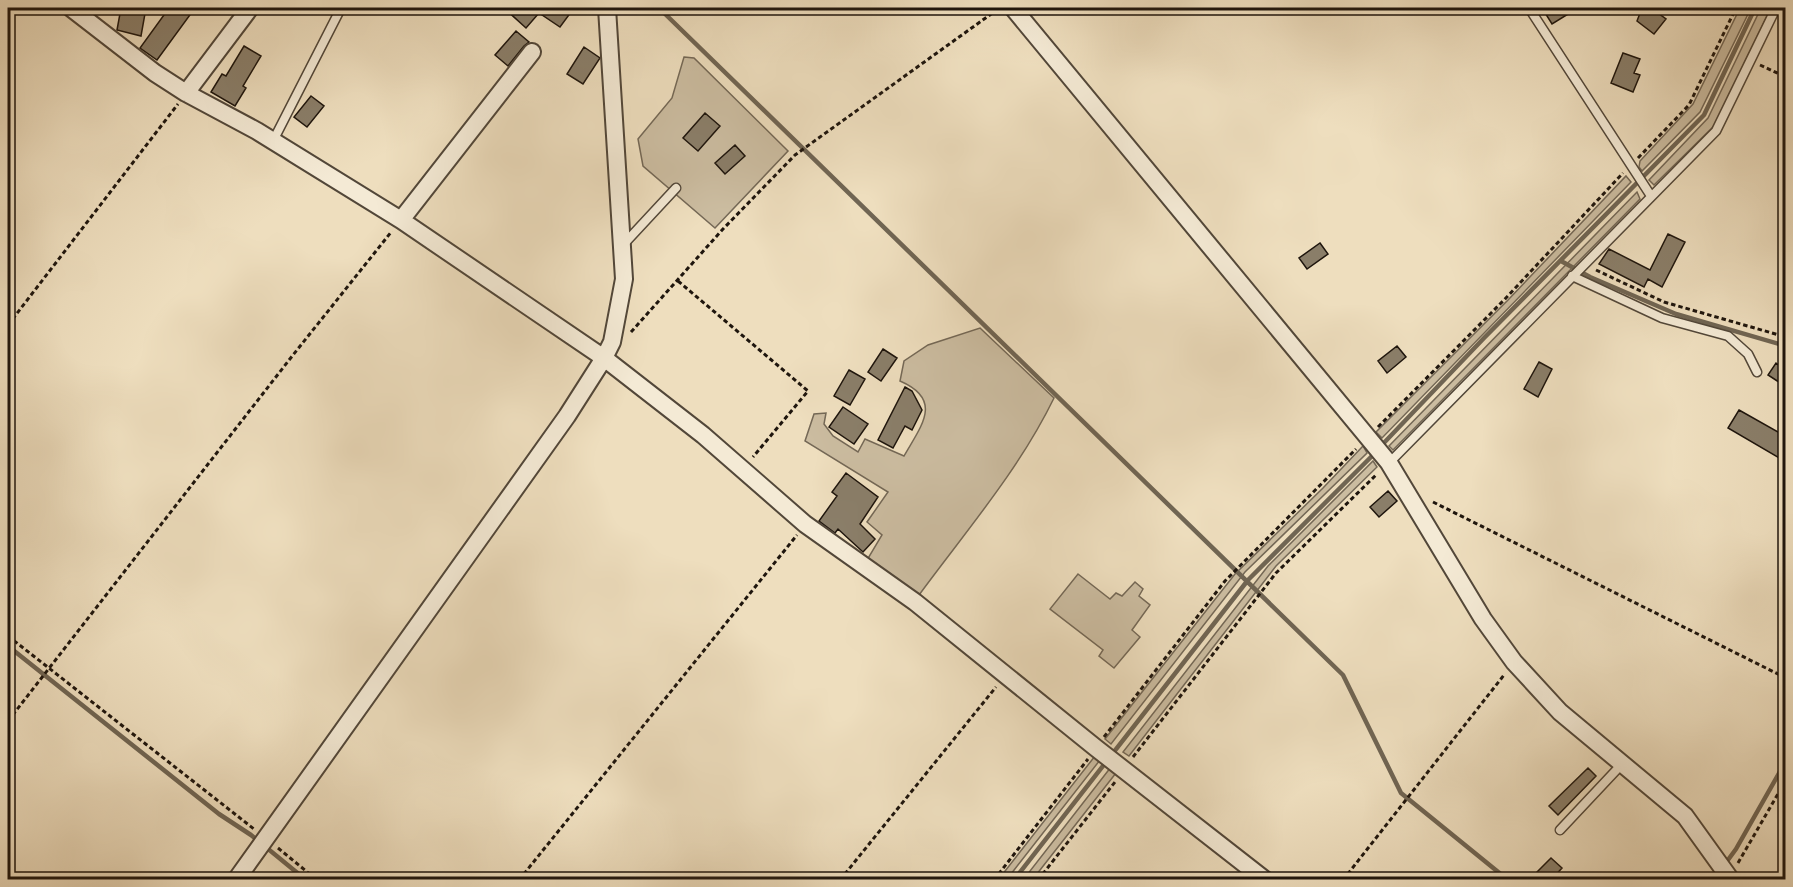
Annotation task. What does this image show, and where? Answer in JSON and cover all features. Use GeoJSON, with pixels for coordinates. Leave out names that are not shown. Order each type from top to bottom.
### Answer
{"type":"FeatureCollection","features":[{"type":"Feature","properties":{"kind":"street"},"geometry":{"type":"LineString","coordinates":[[71,8],[155,73],[186,93],[273,141],[401,220],[604,358],[703,435],[806,524],[915,602],[1096,748],[1265,879]]}},
{"type":"Feature","properties":{"kind":"street"},"geometry":{"type":"LineString","coordinates":[[186,93],[250,8]]}},
{"type":"Feature","properties":{"kind":"street"},"geometry":{"type":"LineString","coordinates":[[236,879],[567,416],[612,342],[624,279],[607,8]]}},
{"type":"Feature","properties":{"kind":"street"},"geometry":{"type":"LineString","coordinates":[[1013,8],[1389,463],[1483,619],[1515,662],[1560,712],[1685,816],[1730,877]]}},
{"type":"Feature","properties":{"kind":"street"},"geometry":{"type":"LineString","coordinates":[[401,220],[532,52]]}},
{"type":"Feature","properties":{"kind":"lane"},"geometry":{"type":"LineString","coordinates":[[273,141],[341,8]]}},
{"type":"Feature","properties":{"kind":"lane"},"geometry":{"type":"LineString","coordinates":[[1529,8],[1649,193]]}},
{"type":"Feature","properties":{"kind":"lane"},"geometry":{"type":"LineString","coordinates":[[1389,463],[1584,264],[1649,193],[1716,131],[1776,8]]}},
{"type":"Feature","properties":{"kind":"lane"},"geometry":{"type":"LineString","coordinates":[[622,246],[676,188]]}},
{"type":"Feature","properties":{"kind":"lane"},"geometry":{"type":"LineString","coordinates":[[1572,276],[1662,318],[1728,336],[1748,354],[1757,372]]}},
{"type":"Feature","properties":{"kind":"lane"},"geometry":{"type":"LineString","coordinates":[[1560,830],[1622,764]]}},
{"type":"Feature","properties":{"kind":"path"},"geometry":{"type":"LineString","coordinates":[[612,342],[632,331],[723,229],[795,155],[999,8]]}},
{"type":"Feature","properties":{"kind":"path"},"geometry":{"type":"LineString","coordinates":[[994,879],[1226,581],[1633,168],[1689,105],[1736,8]]}},
{"type":"Feature","properties":{"kind":"path"},"geometry":{"type":"LineString","coordinates":[[1750,60],[1785,77]]}},
{"type":"Feature","properties":{"kind":"path"},"geometry":{"type":"LineString","coordinates":[[8,325],[130,163],[186,93]]}},
{"type":"Feature","properties":{"kind":"path"},"geometry":{"type":"LineString","coordinates":[[8,721],[285,364],[401,220]]}},
{"type":"Feature","properties":{"kind":"path"},"geometry":{"type":"LineString","coordinates":[[1584,264],[1664,302],[1785,337]]}},
{"type":"Feature","properties":{"kind":"path"},"geometry":{"type":"LineString","coordinates":[[678,281],[808,391],[742,470]]}},
{"type":"Feature","properties":{"kind":"path"},"geometry":{"type":"LineString","coordinates":[[1038,879],[1276,573],[1389,463]]}},
{"type":"Feature","properties":{"kind":"path"},"geometry":{"type":"LineString","coordinates":[[1404,488],[1785,678]]}},
{"type":"Feature","properties":{"kind":"path"},"geometry":{"type":"LineString","coordinates":[[519,879],[806,524]]}},
{"type":"Feature","properties":{"kind":"path"},"geometry":{"type":"LineString","coordinates":[[8,636],[317,879]]}},
{"type":"Feature","properties":{"kind":"path"},"geometry":{"type":"LineString","coordinates":[[1343,879],[1515,662]]}},
{"type":"Feature","properties":{"kind":"path"},"geometry":{"type":"LineString","coordinates":[[840,879],[1006,675]]}},
{"type":"Feature","properties":{"kind":"path"},"geometry":{"type":"LineString","coordinates":[[1730,877],[1785,780]]}},
{"type":"Feature","properties":{"kind":"shaded area"},"geometry":{"type":"Polygon","coordinates":[[[1740,8],[1751,8],[1700,112],[1642,171],[1639,167],[1640,161],[1693,104],[1740,8]]]}},
{"type":"Feature","properties":{"kind":"shaded area"},"geometry":{"type":"Polygon","coordinates":[[[1761,8],[1771,8],[1714,126],[1654,185],[1649,180],[1708,118],[1761,8]]]}},
{"type":"Feature","properties":{"kind":"shaded area"},"geometry":{"type":"Polygon","coordinates":[[[684,57],[694,58],[788,151],[715,228],[643,166],[638,139],[672,98],[684,57]]]}},
{"type":"Feature","properties":{"kind":"shaded area"},"geometry":{"type":"Polygon","coordinates":[[[1626,176],[1631,182],[1382,438],[1376,432],[1508,300],[1626,176]]]}},
{"type":"Feature","properties":{"kind":"shaded area"},"geometry":{"type":"Polygon","coordinates":[[[1637,192],[1640,199],[1393,450],[1389,446],[1637,192]]]}},
{"type":"Feature","properties":{"kind":"shaded area"},"geometry":{"type":"Polygon","coordinates":[[[980,328],[1054,398],[1040,425],[1008,475],[919,595],[867,560],[882,535],[867,522],[888,492],[805,441],[814,414],[826,413],[824,424],[833,436],[858,452],[865,439],[904,456],[922,424],[925,405],[922,397],[914,388],[900,381],[904,361],[928,345],[980,328]]]}},
{"type":"Feature","properties":{"kind":"shaded area"},"geometry":{"type":"Polygon","coordinates":[[[1363,446],[1367,453],[1245,572],[1111,744],[1105,739],[1235,574],[1363,446]]]}},
{"type":"Feature","properties":{"kind":"shaded area"},"geometry":{"type":"Polygon","coordinates":[[[1373,461],[1377,467],[1276,566],[1129,756],[1123,752],[1268,566],[1373,461]]]}},
{"type":"Feature","properties":{"kind":"shaded area"},"geometry":{"type":"Polygon","coordinates":[[[1078,574],[1110,599],[1116,593],[1122,596],[1135,582],[1143,589],[1139,596],[1150,605],[1132,630],[1140,637],[1114,668],[1099,656],[1103,650],[1050,609],[1078,574]]]}},
{"type":"Feature","properties":{"kind":"shaded area"},"geometry":{"type":"Polygon","coordinates":[[[1095,756],[1100,760],[1007,879],[998,880],[1095,756]]]}},
{"type":"Feature","properties":{"kind":"shaded area"},"geometry":{"type":"Polygon","coordinates":[[[1111,767],[1116,773],[1033,879],[1023,880],[1111,767]]]}},
{"type":"Feature","properties":{"kind":"building"},"geometry":{"type":"Polygon","coordinates":[[[121,8],[146,8],[141,36],[117,30],[121,8]]]}},
{"type":"Feature","properties":{"kind":"building"},"geometry":{"type":"Polygon","coordinates":[[[169,8],[195,8],[157,60],[140,48],[169,8]]]}},
{"type":"Feature","properties":{"kind":"building"},"geometry":{"type":"Polygon","coordinates":[[[504,8],[574,8],[560,27],[539,13],[526,28],[504,8]]]}},
{"type":"Feature","properties":{"kind":"building"},"geometry":{"type":"Polygon","coordinates":[[[1542,8],[1578,8],[1552,24],[1542,8]]]}},
{"type":"Feature","properties":{"kind":"building"},"geometry":{"type":"Polygon","coordinates":[[[1642,8],[1651,8],[1666,19],[1654,34],[1637,21],[1642,8]]]}},
{"type":"Feature","properties":{"kind":"building"},"geometry":{"type":"Polygon","coordinates":[[[516,31],[529,42],[508,66],[495,55],[516,31]]]}},
{"type":"Feature","properties":{"kind":"building"},"geometry":{"type":"Polygon","coordinates":[[[244,46],[261,56],[243,86],[246,88],[235,106],[211,92],[222,74],[226,76],[244,46]]]}},
{"type":"Feature","properties":{"kind":"building"},"geometry":{"type":"Polygon","coordinates":[[[584,47],[600,58],[583,84],[567,74],[584,47]]]}},
{"type":"Feature","properties":{"kind":"building"},"geometry":{"type":"Polygon","coordinates":[[[1623,53],[1640,59],[1634,73],[1640,75],[1633,92],[1611,83],[1623,53]]]}},
{"type":"Feature","properties":{"kind":"building"},"geometry":{"type":"Polygon","coordinates":[[[311,96],[324,106],[307,127],[294,117],[311,96]]]}},
{"type":"Feature","properties":{"kind":"building"},"geometry":{"type":"Polygon","coordinates":[[[705,113],[720,126],[698,151],[683,138],[705,113]]]}},
{"type":"Feature","properties":{"kind":"building"},"geometry":{"type":"Polygon","coordinates":[[[735,145],[745,156],[725,174],[715,163],[735,145]]]}},
{"type":"Feature","properties":{"kind":"building"},"geometry":{"type":"Polygon","coordinates":[[[1668,234],[1685,242],[1662,287],[1648,279],[1644,287],[1599,264],[1609,249],[1650,270],[1668,234]]]}},
{"type":"Feature","properties":{"kind":"building"},"geometry":{"type":"Polygon","coordinates":[[[1320,243],[1328,254],[1307,269],[1299,258],[1320,243]]]}},
{"type":"Feature","properties":{"kind":"building"},"geometry":{"type":"Polygon","coordinates":[[[1397,346],[1406,357],[1387,373],[1378,361],[1397,346]]]}},
{"type":"Feature","properties":{"kind":"building"},"geometry":{"type":"Polygon","coordinates":[[[883,349],[897,358],[881,381],[868,372],[883,349]]]}},
{"type":"Feature","properties":{"kind":"building"},"geometry":{"type":"Polygon","coordinates":[[[1539,362],[1552,369],[1538,397],[1524,389],[1539,362]]]}},
{"type":"Feature","properties":{"kind":"building"},"geometry":{"type":"Polygon","coordinates":[[[1776,363],[1785,370],[1785,386],[1768,375],[1776,363]]]}},
{"type":"Feature","properties":{"kind":"building"},"geometry":{"type":"Polygon","coordinates":[[[849,370],[865,379],[850,405],[834,396],[849,370]]]}},
{"type":"Feature","properties":{"kind":"building"},"geometry":{"type":"Polygon","coordinates":[[[905,387],[912,391],[922,410],[912,430],[905,426],[893,448],[878,440],[905,387]]]}},
{"type":"Feature","properties":{"kind":"building"},"geometry":{"type":"Polygon","coordinates":[[[843,407],[868,424],[854,444],[829,427],[843,407]]]}},
{"type":"Feature","properties":{"kind":"building"},"geometry":{"type":"Polygon","coordinates":[[[1739,410],[1785,436],[1785,452],[1781,459],[1728,428],[1739,410]]]}},
{"type":"Feature","properties":{"kind":"building"},"geometry":{"type":"Polygon","coordinates":[[[846,473],[878,497],[860,524],[875,539],[863,552],[838,529],[835,533],[819,521],[837,496],[832,492],[846,473]]]}},
{"type":"Feature","properties":{"kind":"building"},"geometry":{"type":"Polygon","coordinates":[[[1388,491],[1397,501],[1379,517],[1370,507],[1388,491]]]}},
{"type":"Feature","properties":{"kind":"building"},"geometry":{"type":"Polygon","coordinates":[[[1588,768],[1596,776],[1558,815],[1549,806],[1588,768]]]}},
{"type":"Feature","properties":{"kind":"building"},"geometry":{"type":"Polygon","coordinates":[[[1551,858],[1562,868],[1552,879],[1530,879],[1551,858]]]}},
{"type":"Feature","properties":{"kind":"waterway"},"geometry":{"type":"LineString","coordinates":[[659,8],[1343,675],[1401,793],[1508,880]]}},
{"type":"Feature","properties":{"kind":"waterway"},"geometry":{"type":"LineString","coordinates":[[1380,447],[1704,115],[1755,8]]}},
{"type":"Feature","properties":{"kind":"waterway"},"geometry":{"type":"LineString","coordinates":[[1561,261],[1590,277],[1676,314],[1786,346]]}},
{"type":"Feature","properties":{"kind":"waterway"},"geometry":{"type":"LineString","coordinates":[[1014,880],[1248,580],[1375,453]]}},
{"type":"Feature","properties":{"kind":"waterway"},"geometry":{"type":"LineString","coordinates":[[8,646],[219,814],[251,835],[306,880]]}},
{"type":"Feature","properties":{"kind":"waterway"},"geometry":{"type":"LineString","coordinates":[[1725,864],[1736,849],[1786,761]]}},
{"type":"Feature","properties":{"kind":"waterway"},"geometry":{"type":"LineString","coordinates":[[1710,880],[1719,871]]}}]}
